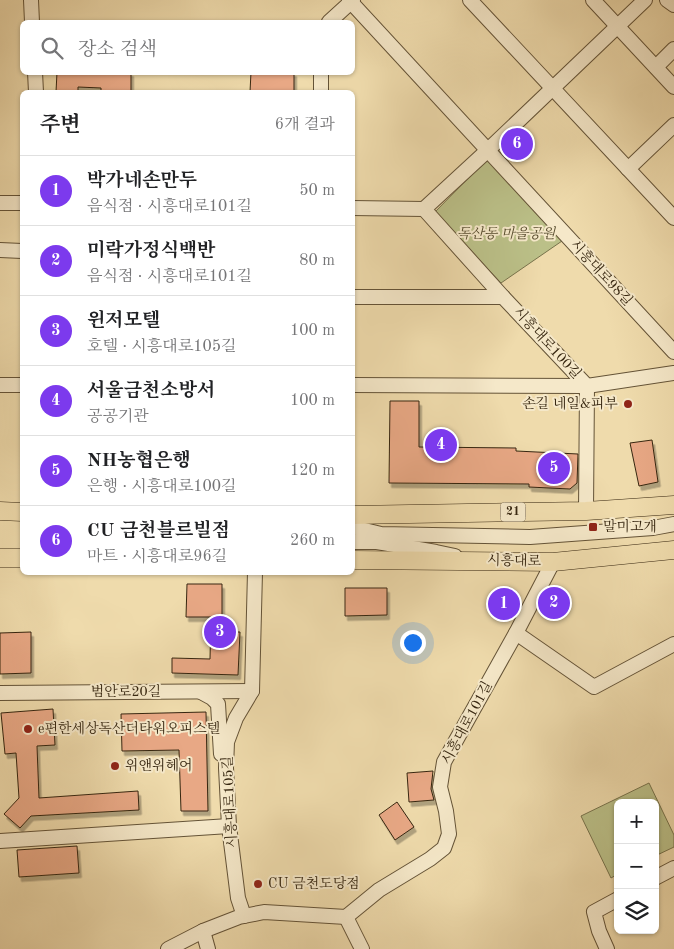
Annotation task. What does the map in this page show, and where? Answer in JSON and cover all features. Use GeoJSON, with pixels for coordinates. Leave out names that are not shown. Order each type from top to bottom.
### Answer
{"type":"FeatureCollection","features":[{"type":"Feature","properties":{"kind":"main road","name":"21"},"geometry":{"type":"LineString","coordinates":[[355,515],[586,511],[674,505]]}},
{"type":"Feature","properties":{"kind":"main road"},"geometry":{"type":"LineString","coordinates":[[0,511],[20,512]]}},
{"type":"Feature","properties":{"kind":"main road","name":"시흥대로"},"geometry":{"type":"LineString","coordinates":[[355,560],[553,562],[674,550]]}},
{"type":"Feature","properties":{"kind":"main road"},"geometry":{"type":"LineString","coordinates":[[0,558],[20,558]]}},
{"type":"Feature","properties":{"kind":"street"},"geometry":{"type":"LineString","coordinates":[[31,0],[32,20]]}},
{"type":"Feature","properties":{"kind":"street"},"geometry":{"type":"LineString","coordinates":[[470,0],[628,169],[671,211]]}},
{"type":"Feature","properties":{"kind":"street"},"geometry":{"type":"LineString","coordinates":[[593,0],[674,87]]}},
{"type":"Feature","properties":{"kind":"street"},"geometry":{"type":"LineString","coordinates":[[355,208],[424,209],[645,0]]}},
{"type":"Feature","properties":{"kind":"street"},"geometry":{"type":"LineString","coordinates":[[667,0],[674,5]]}},
{"type":"Feature","properties":{"kind":"street"},"geometry":{"type":"LineString","coordinates":[[332,20],[351,1]]}},
{"type":"Feature","properties":{"kind":"street","name":"시흥대로98길"},"geometry":{"type":"LineString","coordinates":[[351,1],[674,352]]}},
{"type":"Feature","properties":{"kind":"street"},"geometry":{"type":"LineString","coordinates":[[656,67],[674,49]]}},
{"type":"Feature","properties":{"kind":"street"},"geometry":{"type":"LineString","coordinates":[[35,75],[36,90]]}},
{"type":"Feature","properties":{"kind":"street"},"geometry":{"type":"LineString","coordinates":[[321,75],[321,90]]}},
{"type":"Feature","properties":{"kind":"street"},"geometry":{"type":"LineString","coordinates":[[628,169],[674,125]]}},
{"type":"Feature","properties":{"kind":"street"},"geometry":{"type":"LineString","coordinates":[[0,203],[20,203]]}},
{"type":"Feature","properties":{"kind":"street","name":"시흥대로100길"},"geometry":{"type":"LineString","coordinates":[[424,209],[503,297],[587,386],[586,511]]}},
{"type":"Feature","properties":{"kind":"street"},"geometry":{"type":"LineString","coordinates":[[0,250],[20,251]]}},
{"type":"Feature","properties":{"kind":"street","name":"시흥대로100길"},"geometry":{"type":"LineString","coordinates":[[355,297],[503,297]]}},
{"type":"Feature","properties":{"kind":"street"},"geometry":{"type":"LineString","coordinates":[[355,385],[587,386],[674,372]]}},
{"type":"Feature","properties":{"kind":"street"},"geometry":{"type":"LineString","coordinates":[[0,385],[20,385]]}},
{"type":"Feature","properties":{"kind":"street"},"geometry":{"type":"LineString","coordinates":[[355,528],[381,534],[530,537],[653,528],[674,524]]}},
{"type":"Feature","properties":{"kind":"street"},"geometry":{"type":"LineString","coordinates":[[355,542],[377,542],[477,561]]}},
{"type":"Feature","properties":{"kind":"street","name":"시흥대로101길"},"geometry":{"type":"LineString","coordinates":[[346,917],[378,890],[430,859],[444,848],[449,834],[440,787],[444,762],[553,562]]}},
{"type":"Feature","properties":{"kind":"street","name":"시흥대로105길"},"geometry":{"type":"LineString","coordinates":[[244,916],[238,898],[229,826],[226,768],[227,742],[236,718],[252,691],[255,575]]}},
{"type":"Feature","properties":{"kind":"street"},"geometry":{"type":"LineString","coordinates":[[516,633],[594,687],[674,644]]}},
{"type":"Feature","properties":{"kind":"street"},"geometry":{"type":"LineString","coordinates":[[200,691],[218,704],[220,750],[226,768]]}},
{"type":"Feature","properties":{"kind":"street","name":"범안로20길"},"geometry":{"type":"LineString","coordinates":[[0,693],[252,691]]}},
{"type":"Feature","properties":{"kind":"street"},"geometry":{"type":"LineString","coordinates":[[0,841],[229,826]]}},
{"type":"Feature","properties":{"kind":"street"},"geometry":{"type":"LineString","coordinates":[[659,876],[674,868]]}},
{"type":"Feature","properties":{"kind":"street"},"geometry":{"type":"LineString","coordinates":[[607,949],[599,931],[594,912],[614,901]]}},
{"type":"Feature","properties":{"kind":"street"},"geometry":{"type":"LineString","coordinates":[[168,949],[203,931],[244,916],[264,912],[346,917],[362,949]]}},
{"type":"Feature","properties":{"kind":"street"},"geometry":{"type":"LineString","coordinates":[[203,931],[208,949]]}},
{"type":"Feature","properties":{"kind":"green space","name":"독산동 마을공원"},"geometry":{"type":"Polygon","coordinates":[[[487,159],[562,241],[501,283],[435,212],[487,159]]]}},
{"type":"Feature","properties":{"kind":"green space"},"geometry":{"type":"Polygon","coordinates":[[[649,783],[657,799],[616,799],[649,783]]]}},
{"type":"Feature","properties":{"kind":"green space"},"geometry":{"type":"Polygon","coordinates":[[[614,800],[614,876],[611,878],[581,816],[614,800]]]}},
{"type":"Feature","properties":{"kind":"green space"},"geometry":{"type":"Polygon","coordinates":[[[659,804],[674,835],[674,847],[659,854],[659,804]]]}},
{"type":"Feature","properties":{"kind":"building"},"geometry":{"type":"Polygon","coordinates":[[[57,75],[131,75],[131,90],[101,90],[101,88],[78,87],[78,90],[56,90],[57,75]]]}},
{"type":"Feature","properties":{"kind":"building"},"geometry":{"type":"Polygon","coordinates":[[[251,75],[294,75],[294,90],[250,90],[251,75]]]}},
{"type":"Feature","properties":{"kind":"building"},"geometry":{"type":"Polygon","coordinates":[[[390,401],[419,401],[419,447],[516,448],[516,451],[578,454],[577,483],[570,489],[529,487],[529,484],[389,483],[390,401]]]}},
{"type":"Feature","properties":{"kind":"building"},"geometry":{"type":"Polygon","coordinates":[[[652,440],[658,482],[639,486],[630,443],[652,440]]]}},
{"type":"Feature","properties":{"kind":"building"},"geometry":{"type":"Polygon","coordinates":[[[187,584],[222,584],[222,632],[240,632],[238,675],[172,673],[172,658],[210,659],[211,617],[186,617],[187,584]]]}},
{"type":"Feature","properties":{"kind":"building"},"geometry":{"type":"Polygon","coordinates":[[[345,588],[387,588],[387,615],[345,616],[345,588]]]}},
{"type":"Feature","properties":{"kind":"building"},"geometry":{"type":"Polygon","coordinates":[[[31,632],[31,673],[0,674],[0,633],[31,632]]]}},
{"type":"Feature","properties":{"kind":"building"},"geometry":{"type":"Polygon","coordinates":[[[53,709],[55,745],[37,746],[39,798],[138,791],[139,810],[31,816],[20,828],[4,814],[19,798],[16,753],[5,754],[1,713],[53,709]]]}},
{"type":"Feature","properties":{"kind":"building"},"geometry":{"type":"Polygon","coordinates":[[[206,712],[208,811],[181,811],[179,750],[122,751],[121,714],[206,712]]]}},
{"type":"Feature","properties":{"kind":"building"},"geometry":{"type":"Polygon","coordinates":[[[433,771],[431,789],[434,800],[409,802],[407,773],[433,771]]]}},
{"type":"Feature","properties":{"kind":"building"},"geometry":{"type":"Polygon","coordinates":[[[397,802],[414,827],[395,840],[379,815],[397,802]]]}},
{"type":"Feature","properties":{"kind":"building"},"geometry":{"type":"Polygon","coordinates":[[[77,846],[79,873],[19,877],[17,850],[77,846]]]}},
{"type":"Feature","properties":{"kind":"place","name":"CU 금천블르빌점"},"geometry":{"type":"Point","coordinates":[517,144]}},
{"type":"Feature","properties":{"kind":"place","name":"손길 네일&피부"},"geometry":{"type":"Point","coordinates":[628,404]}},
{"type":"Feature","properties":{"kind":"place","name":"서울금천소방서"},"geometry":{"type":"Point","coordinates":[441,445]}},
{"type":"Feature","properties":{"kind":"place","name":"NH농협은행"},"geometry":{"type":"Point","coordinates":[554,468]}},
{"type":"Feature","properties":{"kind":"place","name":"말미고개"},"geometry":{"type":"Point","coordinates":[593,527]}},
{"type":"Feature","properties":{"kind":"place","name":"미락가정식백반"},"geometry":{"type":"Point","coordinates":[554,603]}},
{"type":"Feature","properties":{"kind":"place","name":"박가네손만두"},"geometry":{"type":"Point","coordinates":[504,604]}},
{"type":"Feature","properties":{"kind":"place","name":"윈저모텔"},"geometry":{"type":"Point","coordinates":[220,632]}},
{"type":"Feature","properties":{"kind":"place","name":"e편한세상독산더타워오피스텔"},"geometry":{"type":"Point","coordinates":[28,729]}},
{"type":"Feature","properties":{"kind":"place","name":"위앤위헤어"},"geometry":{"type":"Point","coordinates":[115,766]}},
{"type":"Feature","properties":{"kind":"place","name":"CU 금천도당점"},"geometry":{"type":"Point","coordinates":[258,884]}}]}
